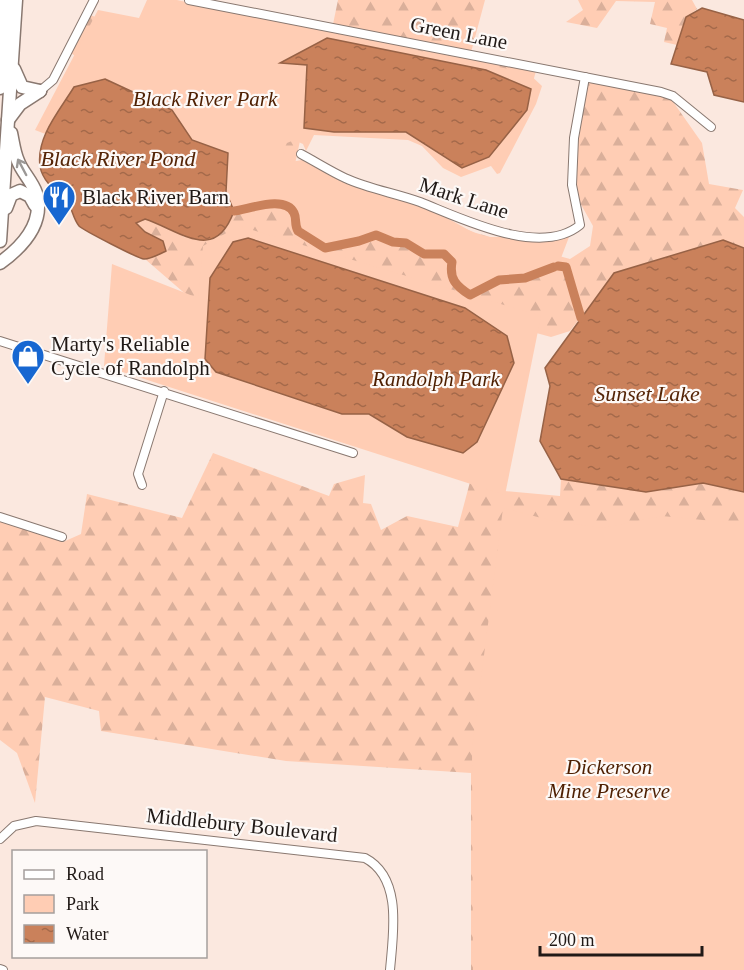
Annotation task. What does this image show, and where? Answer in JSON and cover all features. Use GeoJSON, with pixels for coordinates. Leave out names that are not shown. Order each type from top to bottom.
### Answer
{"type":"FeatureCollection","features":[{"type":"Feature","properties":{"kind":"highway"},"geometry":{"type":"LineString","coordinates":[[0,88],[6,0]]}},
{"type":"Feature","properties":{"kind":"highway"},"geometry":{"type":"LineString","coordinates":[[0,241],[16,0]]}},
{"type":"Feature","properties":{"kind":"highway"},"geometry":{"type":"LineString","coordinates":[[12,62],[19,84],[26,89],[40,91]]}},
{"type":"Feature","properties":{"kind":"highway"},"geometry":{"type":"LineString","coordinates":[[8,120],[20,104],[40,91]]}},
{"type":"Feature","properties":{"kind":"highway"},"geometry":{"type":"LineString","coordinates":[[0,263],[27,238],[36,212],[35,190],[18,160],[8,120]]}},
{"type":"Feature","properties":{"kind":"highway"},"geometry":{"type":"LineString","coordinates":[[1,228],[8,200],[15,192],[22,192],[30,196],[36,212]]}},
{"type":"Feature","properties":{"kind":"street"},"geometry":{"type":"LineString","coordinates":[[40,91],[53,80],[94,0]]}},
{"type":"Feature","properties":{"kind":"street","name":"Green Lane"},"geometry":{"type":"LineString","coordinates":[[189,0],[674,96],[711,127]]}},
{"type":"Feature","properties":{"kind":"street","name":"Mark Lane"},"geometry":{"type":"LineString","coordinates":[[301,154],[347,178],[418,202],[486,230],[560,237],[580,225],[572,185],[574,138],[585,77]]}},
{"type":"Feature","properties":{"kind":"street"},"geometry":{"type":"LineString","coordinates":[[0,340],[353,453]]}},
{"type":"Feature","properties":{"kind":"street"},"geometry":{"type":"LineString","coordinates":[[142,485],[138,474],[164,391]]}},
{"type":"Feature","properties":{"kind":"street"},"geometry":{"type":"LineString","coordinates":[[0,517],[62,537]]}},
{"type":"Feature","properties":{"kind":"street","name":"Middlebury Boulevard"},"geometry":{"type":"LineString","coordinates":[[0,838],[14,826],[36,820],[365,858],[381,871],[390,887],[390,970]]}},
{"type":"Feature","properties":{"kind":"green space"},"geometry":{"type":"Polygon","coordinates":[[[147,0],[171,0],[528,73],[542,86],[536,104],[500,173],[497,174],[491,166],[461,177],[443,168],[422,146],[408,140],[314,135],[306,151],[303,144],[294,140],[287,143],[283,151],[290,162],[302,160],[340,181],[431,209],[474,233],[489,237],[569,237],[558,266],[525,278],[499,280],[471,295],[541,316],[505,495],[104,366],[112,264],[198,298],[203,246],[239,226],[467,294],[451,278],[452,262],[448,255],[424,254],[406,243],[393,242],[376,235],[344,246],[327,247],[298,231],[294,213],[289,207],[266,204],[234,211],[232,206],[35,130],[98,10],[139,18],[147,0]]]}},
{"type":"Feature","properties":{"kind":"green space","name":"Black River Park"},"geometry":{"type":"Polygon","coordinates":[[[151,0],[177,0],[195,4],[235,105],[260,16],[332,29],[338,0],[485,0],[470,56],[536,71],[531,89],[325,130],[300,141],[292,178],[364,189],[476,233],[570,259],[590,246],[593,226],[569,183],[589,80],[669,96],[702,143],[709,184],[743,190],[735,208],[744,217],[744,248],[723,240],[615,273],[570,331],[551,337],[518,328],[197,304],[145,259],[166,251],[163,241],[145,232],[136,223],[145,219],[176,230],[185,238],[92,68],[71,53],[90,15],[134,31],[151,0]]]}},
{"type":"Feature","properties":{"kind":"green space"},"geometry":{"type":"Polygon","coordinates":[[[578,0],[692,0],[697,9],[686,18],[677,45],[664,42],[667,28],[650,24],[655,2],[616,1],[597,28],[566,22],[583,10],[578,0]]]}},
{"type":"Feature","properties":{"kind":"green space"},"geometry":{"type":"Polygon","coordinates":[[[213,453],[329,496],[334,484],[365,475],[363,503],[371,504],[381,530],[407,516],[458,527],[470,482],[504,491],[560,496],[561,479],[646,492],[703,483],[744,492],[744,970],[471,970],[471,773],[286,761],[101,731],[99,711],[45,697],[35,803],[17,753],[0,740],[0,521],[63,542],[81,534],[87,494],[182,518],[213,453]]]}},
{"type":"Feature","properties":{"kind":"green space","name":"Dickerson Mine Preserve"},"geometry":{"type":"Polygon","coordinates":[[[503,508],[553,521],[603,528],[662,516],[744,524],[744,970],[473,970],[472,748],[503,508]]]}},
{"type":"Feature","properties":{"kind":"water"},"geometry":{"type":"Polygon","coordinates":[[[702,8],[744,20],[744,102],[714,95],[707,72],[671,64],[686,17],[702,8]]]}},
{"type":"Feature","properties":{"kind":"water"},"geometry":{"type":"Polygon","coordinates":[[[327,38],[486,70],[531,89],[527,110],[489,157],[462,168],[406,132],[334,132],[304,128],[307,65],[280,63],[327,38]]]}},
{"type":"Feature","properties":{"kind":"water","name":"Black River Pond"},"geometry":{"type":"Polygon","coordinates":[[[105,79],[172,110],[192,140],[228,153],[226,192],[234,211],[226,227],[217,236],[207,240],[196,239],[145,219],[136,223],[145,232],[163,241],[166,251],[150,258],[140,258],[79,226],[67,201],[46,180],[41,171],[40,155],[50,124],[74,87],[105,79]]]}},
{"type":"Feature","properties":{"kind":"water"},"geometry":{"type":"Polygon","coordinates":[[[248,238],[465,308],[507,336],[514,363],[477,442],[463,453],[407,437],[369,414],[342,414],[216,372],[205,359],[210,278],[233,242],[248,238]]]}},
{"type":"Feature","properties":{"kind":"water","name":"Sunset Lake"},"geometry":{"type":"Polygon","coordinates":[[[723,240],[744,248],[744,492],[703,483],[646,492],[561,479],[540,441],[550,386],[545,368],[614,273],[723,240]]]}},
{"type":"Feature","properties":{"kind":"waterway"},"geometry":{"type":"LineString","coordinates":[[234,211],[266,204],[289,207],[294,213],[298,231],[325,248],[376,235],[393,242],[406,243],[424,254],[444,254],[452,262],[455,282],[470,295],[499,280],[525,278],[554,267]]}},
{"type":"Feature","properties":{"kind":"waterway"},"geometry":{"type":"LineString","coordinates":[[558,266],[566,267],[581,318]]}},
{"type":"Feature","properties":{"kind":"place","name":"Black River Barn"},"geometry":{"type":"Point","coordinates":[59,226]}},
{"type":"Feature","properties":{"kind":"place","name":"Marty's Reliable Cycle of Randolph"},"geometry":{"type":"Point","coordinates":[28,385]}},
{"type":"Feature","properties":{"kind":"park label","name":"Randolph Park"},"geometry":{"type":"Point","coordinates":[436,379]}}]}
